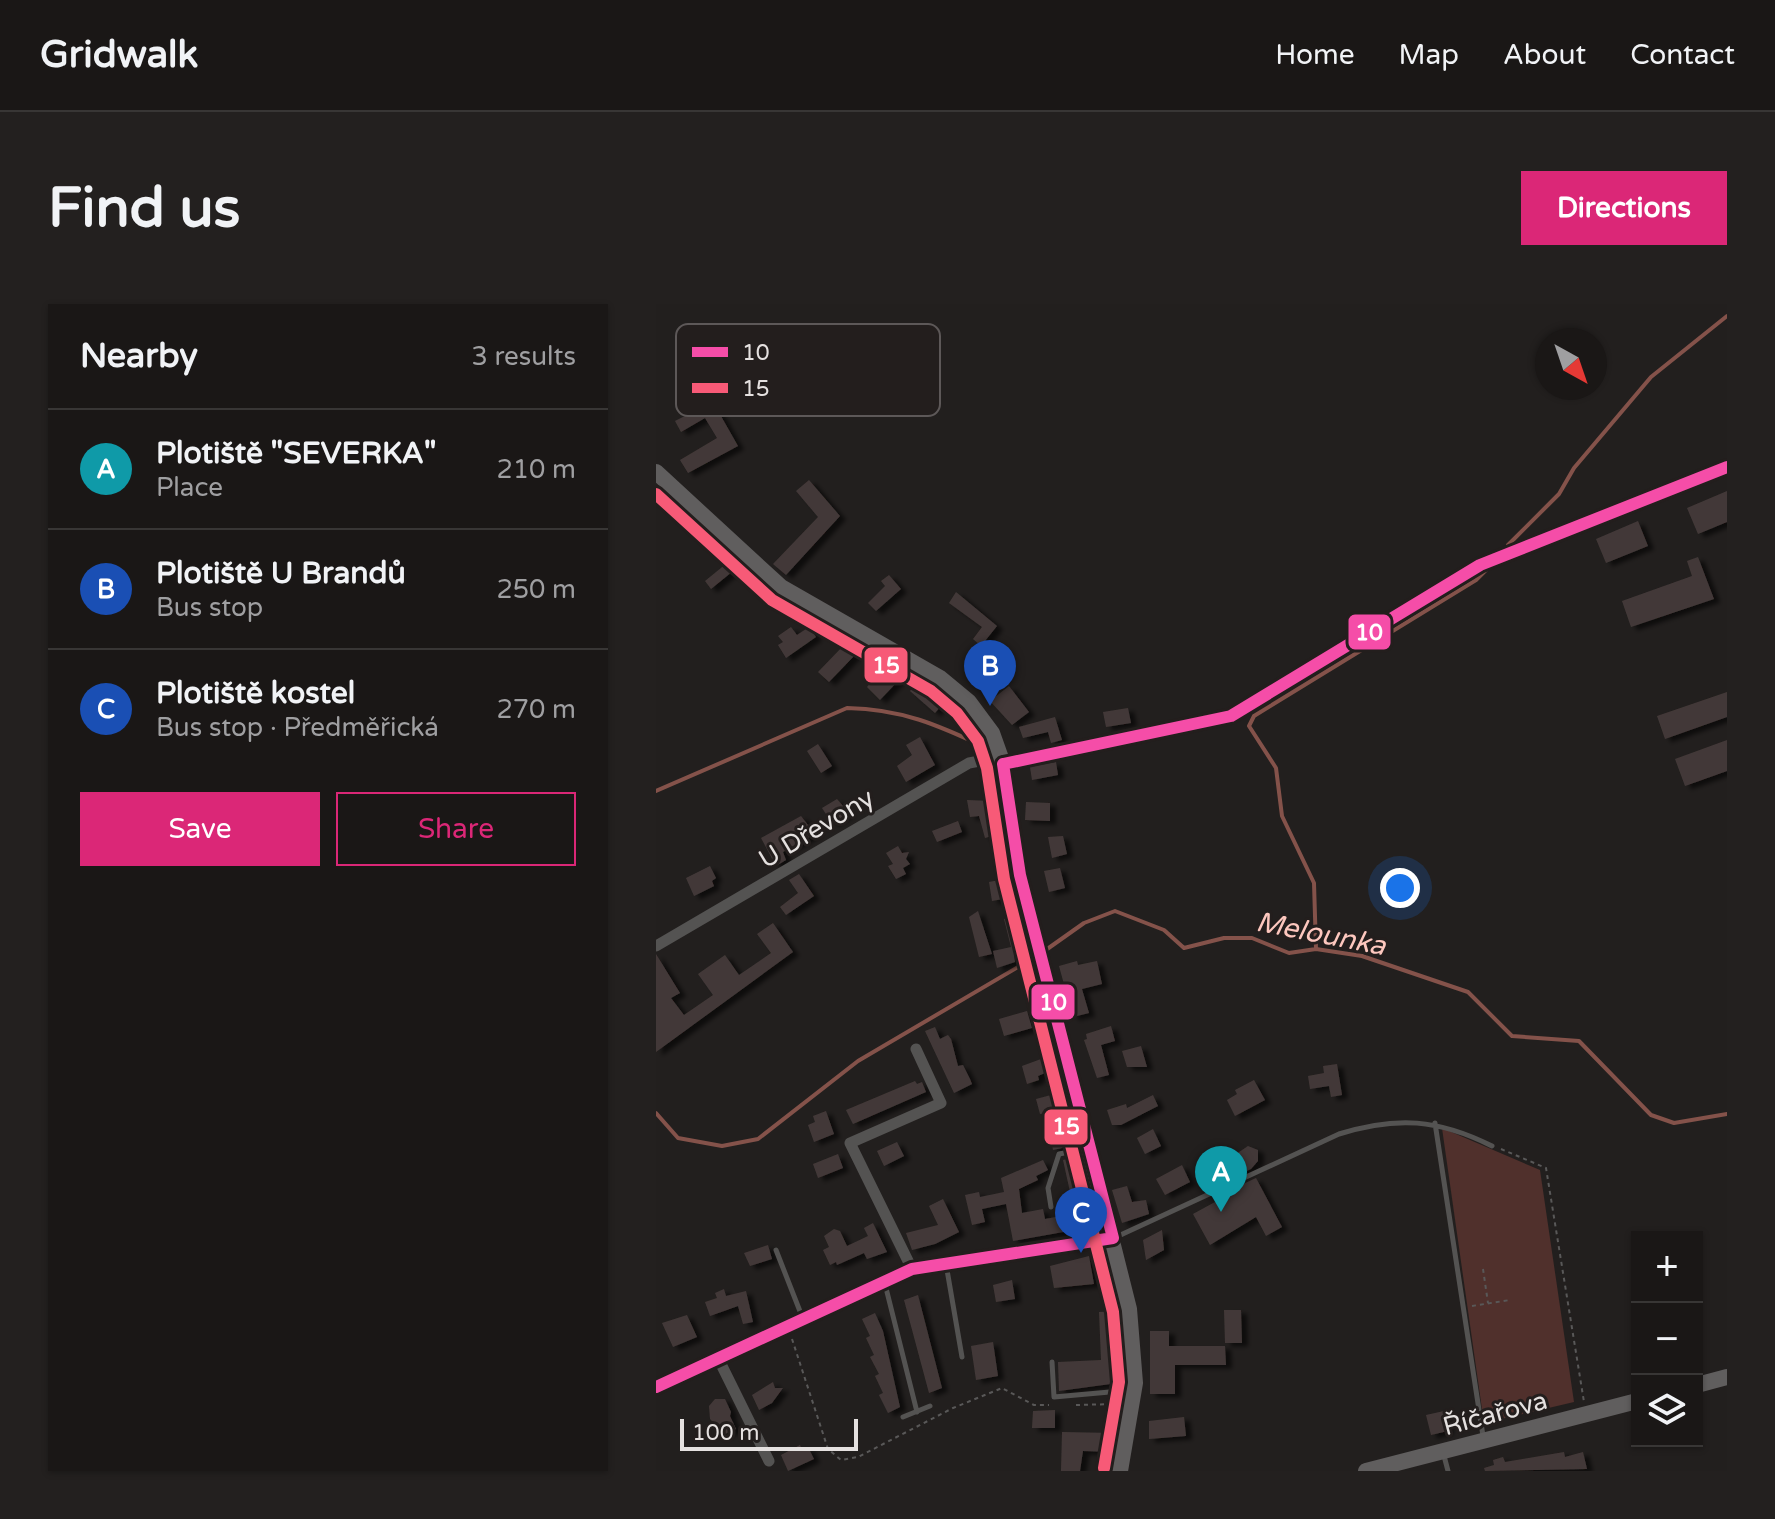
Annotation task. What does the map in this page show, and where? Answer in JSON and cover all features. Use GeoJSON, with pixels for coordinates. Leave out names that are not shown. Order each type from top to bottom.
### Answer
{"type":"FeatureCollection","features":[{"type":"Feature","properties":{"kind":"street","name":"U Dřevony"},"geometry":{"type":"LineString","coordinates":[[656,946],[969,763],[1002,761],[1231,716],[1264,699],[1480,565],[1727,467]]}},
{"type":"Feature","properties":{"kind":"street"},"geometry":{"type":"LineString","coordinates":[[656,472],[781,587],[955,689],[986,725],[1002,761],[1020,875],[1129,1309],[1133,1390],[1123,1468]]}},
{"type":"Feature","properties":{"kind":"street"},"geometry":{"type":"LineString","coordinates":[[912,1269],[850,1143],[941,1103],[916,1049]]}},
{"type":"Feature","properties":{"kind":"street"},"geometry":{"type":"LineString","coordinates":[[656,1387],[719,1360],[884,1279],[912,1269],[1113,1238]]}},
{"type":"Feature","properties":{"kind":"street"},"geometry":{"type":"LineString","coordinates":[[719,1360],[769,1461]]}},
{"type":"Feature","properties":{"kind":"street"},"geometry":{"type":"LineString","coordinates":[[1703,1383],[1727,1377]]}},
{"type":"Feature","properties":{"kind":"street","name":"Říčařova"},"geometry":{"type":"LineString","coordinates":[[1366,1471],[1631,1403]]}},
{"type":"Feature","properties":{"kind":"lane"},"geometry":{"type":"LineString","coordinates":[[1113,1238],[1339,1134],[1376,1124],[1435,1123],[1492,1146]]}},
{"type":"Feature","properties":{"kind":"lane"},"geometry":{"type":"LineString","coordinates":[[1435,1123],[1484,1441]]}},
{"type":"Feature","properties":{"kind":"lane"},"geometry":{"type":"LineString","coordinates":[[1051,1207],[1048,1188],[1059,1154],[1090,1148]]}},
{"type":"Feature","properties":{"kind":"lane"},"geometry":{"type":"LineString","coordinates":[[776,1250],[803,1319]]}},
{"type":"Feature","properties":{"kind":"lane"},"geometry":{"type":"LineString","coordinates":[[946,1263],[962,1357]]}},
{"type":"Feature","properties":{"kind":"lane"},"geometry":{"type":"LineString","coordinates":[[884,1279],[917,1412]]}},
{"type":"Feature","properties":{"kind":"lane"},"geometry":{"type":"LineString","coordinates":[[1052,1362],[1054,1397],[1133,1390]]}},
{"type":"Feature","properties":{"kind":"lane"},"geometry":{"type":"LineString","coordinates":[[903,1417],[930,1406]]}},
{"type":"Feature","properties":{"kind":"lane"},"geometry":{"type":"LineString","coordinates":[[1443,1451],[1448,1471]]}},
{"type":"Feature","properties":{"kind":"path"},"geometry":{"type":"LineString","coordinates":[[1492,1146],[1546,1168],[1586,1414]]}},
{"type":"Feature","properties":{"kind":"path"},"geometry":{"type":"LineString","coordinates":[[1483,1269],[1488,1304]]}},
{"type":"Feature","properties":{"kind":"path"},"geometry":{"type":"LineString","coordinates":[[1463,1308],[1510,1300]]}},
{"type":"Feature","properties":{"kind":"shaded area"},"geometry":{"type":"Polygon","coordinates":[[[1442,1128],[1540,1170],[1574,1402],[1484,1423],[1442,1128]]]}},
{"type":"Feature","properties":{"kind":"building"},"geometry":{"type":"Polygon","coordinates":[[[685,416],[721,416],[738,446],[688,473],[680,460],[717,438],[705,418],[681,432],[675,421],[685,416]]]}},
{"type":"Feature","properties":{"kind":"building"},"geometry":{"type":"Polygon","coordinates":[[[809,480],[840,516],[786,575],[773,564],[818,517],[796,491],[809,480]]]}},
{"type":"Feature","properties":{"kind":"building"},"geometry":{"type":"Polygon","coordinates":[[[1727,491],[1727,522],[1698,534],[1687,508],[1727,491]]]}},
{"type":"Feature","properties":{"kind":"building"},"geometry":{"type":"Polygon","coordinates":[[[1638,521],[1648,546],[1606,563],[1596,539],[1638,521]]]}},
{"type":"Feature","properties":{"kind":"building"},"geometry":{"type":"Polygon","coordinates":[[[1698,557],[1714,599],[1631,627],[1622,601],[1692,576],[1687,561],[1698,557]]]}},
{"type":"Feature","properties":{"kind":"building"},"geometry":{"type":"Polygon","coordinates":[[[732,559],[738,567],[711,589],[705,581],[732,559]]]}},
{"type":"Feature","properties":{"kind":"building"},"geometry":{"type":"Polygon","coordinates":[[[889,575],[901,589],[876,611],[868,603],[885,586],[881,581],[889,575]]]}},
{"type":"Feature","properties":{"kind":"building"},"geometry":{"type":"Polygon","coordinates":[[[956,592],[997,626],[981,646],[973,639],[982,627],[949,603],[956,592]]]}},
{"type":"Feature","properties":{"kind":"building"},"geometry":{"type":"Polygon","coordinates":[[[791,627],[797,635],[809,627],[816,637],[786,658],[778,645],[783,642],[778,636],[791,627]]]}},
{"type":"Feature","properties":{"kind":"building"},"geometry":{"type":"Polygon","coordinates":[[[845,644],[856,654],[829,682],[818,672],[845,644]]]}},
{"type":"Feature","properties":{"kind":"building"},"geometry":{"type":"Polygon","coordinates":[[[885,665],[900,679],[880,700],[867,687],[885,665]]]}},
{"type":"Feature","properties":{"kind":"building"},"geometry":{"type":"Polygon","coordinates":[[[917,683],[942,705],[935,713],[910,691],[917,683]]]}},
{"type":"Feature","properties":{"kind":"building"},"geometry":{"type":"Polygon","coordinates":[[[1009,686],[1029,712],[1012,725],[990,701],[1009,686]]]}},
{"type":"Feature","properties":{"kind":"building"},"geometry":{"type":"Polygon","coordinates":[[[1727,692],[1727,717],[1665,739],[1657,716],[1727,692]]]}},
{"type":"Feature","properties":{"kind":"building"},"geometry":{"type":"Polygon","coordinates":[[[1128,708],[1131,723],[1106,727],[1103,712],[1128,708]]]}},
{"type":"Feature","properties":{"kind":"building"},"geometry":{"type":"Polygon","coordinates":[[[1055,717],[1062,740],[1051,743],[1048,732],[1023,738],[1019,727],[1055,717]]]}},
{"type":"Feature","properties":{"kind":"building"},"geometry":{"type":"Polygon","coordinates":[[[920,737],[935,765],[906,782],[897,766],[912,755],[906,745],[920,737]]]}},
{"type":"Feature","properties":{"kind":"building"},"geometry":{"type":"Polygon","coordinates":[[[1727,740],[1727,771],[1685,786],[1675,759],[1727,740]]]}},
{"type":"Feature","properties":{"kind":"building"},"geometry":{"type":"Polygon","coordinates":[[[818,744],[832,766],[821,773],[807,751],[818,744]]]}},
{"type":"Feature","properties":{"kind":"building"},"geometry":{"type":"Polygon","coordinates":[[[1056,762],[1058,775],[1032,780],[1030,767],[1056,762]]]}},
{"type":"Feature","properties":{"kind":"building"},"geometry":{"type":"Polygon","coordinates":[[[837,799],[849,813],[832,823],[822,808],[837,799]]]}},
{"type":"Feature","properties":{"kind":"building"},"geometry":{"type":"Polygon","coordinates":[[[967,800],[991,801],[994,822],[1000,820],[1002,833],[985,838],[979,816],[970,817],[967,800]]]}},
{"type":"Feature","properties":{"kind":"building"},"geometry":{"type":"Polygon","coordinates":[[[1026,802],[1050,803],[1050,821],[1025,820],[1026,802]]]}},
{"type":"Feature","properties":{"kind":"building"},"geometry":{"type":"Polygon","coordinates":[[[801,816],[815,834],[783,852],[786,860],[776,866],[761,838],[801,816]]]}},
{"type":"Feature","properties":{"kind":"building"},"geometry":{"type":"Polygon","coordinates":[[[958,821],[962,832],[937,842],[932,831],[958,821]]]}},
{"type":"Feature","properties":{"kind":"building"},"geometry":{"type":"Polygon","coordinates":[[[1063,836],[1067,854],[1052,858],[1048,837],[1063,836]]]}},
{"type":"Feature","properties":{"kind":"building"},"geometry":{"type":"Polygon","coordinates":[[[898,846],[902,853],[909,852],[906,859],[910,864],[903,868],[906,874],[896,879],[888,866],[893,864],[886,853],[898,846]]]}},
{"type":"Feature","properties":{"kind":"building"},"geometry":{"type":"Polygon","coordinates":[[[710,866],[716,878],[712,881],[714,886],[694,896],[686,878],[710,866]]]}},
{"type":"Feature","properties":{"kind":"building"},"geometry":{"type":"Polygon","coordinates":[[[1060,868],[1065,888],[1049,892],[1044,871],[1060,868]]]}},
{"type":"Feature","properties":{"kind":"building"},"geometry":{"type":"Polygon","coordinates":[[[799,874],[814,896],[786,915],[780,907],[798,893],[789,880],[799,874]]]}},
{"type":"Feature","properties":{"kind":"building"},"geometry":{"type":"Polygon","coordinates":[[[1005,879],[1008,898],[992,901],[989,882],[1005,879]]]}},
{"type":"Feature","properties":{"kind":"building"},"geometry":{"type":"Polygon","coordinates":[[[978,911],[992,954],[979,957],[969,917],[978,911]]]}},
{"type":"Feature","properties":{"kind":"building"},"geometry":{"type":"Polygon","coordinates":[[[1015,916],[1025,953],[1014,955],[1015,962],[997,968],[993,951],[1011,947],[1004,919],[1015,916]]]}},
{"type":"Feature","properties":{"kind":"building"},"geometry":{"type":"Polygon","coordinates":[[[773,923],[793,952],[656,1052],[656,954],[680,993],[671,998],[684,1015],[713,995],[698,974],[725,955],[739,975],[771,953],[757,934],[773,923]]]}},
{"type":"Feature","properties":{"kind":"building"},"geometry":{"type":"Polygon","coordinates":[[[1077,961],[1078,965],[1097,961],[1102,984],[1082,989],[1089,1013],[1073,1017],[1059,966],[1077,961]]]}},
{"type":"Feature","properties":{"kind":"building"},"geometry":{"type":"Polygon","coordinates":[[[1027,1011],[1032,1028],[1004,1036],[999,1019],[1027,1011]]]}},
{"type":"Feature","properties":{"kind":"building"},"geometry":{"type":"Polygon","coordinates":[[[1111,1026],[1115,1041],[1101,1045],[1109,1075],[1097,1078],[1084,1040],[1087,1039],[1086,1034],[1111,1026]]]}},
{"type":"Feature","properties":{"kind":"building"},"geometry":{"type":"Polygon","coordinates":[[[935,1027],[940,1039],[948,1035],[951,1039],[958,1066],[963,1065],[972,1084],[954,1093],[925,1031],[935,1027]]]}},
{"type":"Feature","properties":{"kind":"building"},"geometry":{"type":"Polygon","coordinates":[[[1141,1046],[1147,1067],[1127,1067],[1122,1051],[1141,1046]]]}},
{"type":"Feature","properties":{"kind":"building"},"geometry":{"type":"Polygon","coordinates":[[[1041,1059],[1045,1073],[1038,1076],[1039,1080],[1027,1084],[1022,1066],[1041,1059]]]}},
{"type":"Feature","properties":{"kind":"building"},"geometry":{"type":"Polygon","coordinates":[[[1337,1064],[1342,1095],[1331,1097],[1329,1086],[1310,1089],[1308,1076],[1324,1073],[1323,1066],[1337,1064]]]}},
{"type":"Feature","properties":{"kind":"building"},"geometry":{"type":"Polygon","coordinates":[[[1254,1080],[1265,1100],[1235,1116],[1227,1100],[1237,1094],[1235,1090],[1254,1080]]]}},
{"type":"Feature","properties":{"kind":"building"},"geometry":{"type":"Polygon","coordinates":[[[915,1081],[917,1084],[922,1082],[926,1092],[853,1124],[846,1110],[915,1081]]]}},
{"type":"Feature","properties":{"kind":"building"},"geometry":{"type":"Polygon","coordinates":[[[1051,1095],[1061,1130],[1072,1127],[1076,1145],[1053,1150],[1045,1113],[1040,1114],[1036,1099],[1051,1095]]]}},
{"type":"Feature","properties":{"kind":"building"},"geometry":{"type":"Polygon","coordinates":[[[1153,1095],[1158,1106],[1121,1125],[1112,1125],[1107,1110],[1126,1104],[1127,1108],[1153,1095]]]}},
{"type":"Feature","properties":{"kind":"building"},"geometry":{"type":"Polygon","coordinates":[[[826,1111],[834,1134],[814,1142],[808,1125],[815,1122],[813,1116],[826,1111]]]}},
{"type":"Feature","properties":{"kind":"building"},"geometry":{"type":"Polygon","coordinates":[[[1153,1129],[1161,1146],[1145,1154],[1137,1138],[1153,1129]]]}},
{"type":"Feature","properties":{"kind":"building"},"geometry":{"type":"Polygon","coordinates":[[[897,1142],[904,1156],[884,1166],[877,1151],[897,1142]]]}},
{"type":"Feature","properties":{"kind":"building"},"geometry":{"type":"Polygon","coordinates":[[[1248,1146],[1258,1150],[1258,1161],[1251,1169],[1218,1184],[1211,1171],[1248,1146]]]}},
{"type":"Feature","properties":{"kind":"building"},"geometry":{"type":"Polygon","coordinates":[[[838,1154],[843,1168],[818,1178],[813,1164],[838,1154]]]}},
{"type":"Feature","properties":{"kind":"building"},"geometry":{"type":"Polygon","coordinates":[[[1079,1156],[1097,1226],[1013,1241],[1006,1204],[982,1209],[985,1222],[972,1225],[965,1195],[979,1192],[980,1197],[1004,1192],[1001,1178],[1043,1160],[1048,1170],[1036,1176],[1038,1180],[1019,1189],[1022,1213],[1043,1209],[1045,1219],[1072,1214],[1076,1219],[1063,1160],[1079,1156]]]}},
{"type":"Feature","properties":{"kind":"building"},"geometry":{"type":"Polygon","coordinates":[[[1182,1165],[1190,1182],[1165,1195],[1156,1179],[1182,1165]]]}},
{"type":"Feature","properties":{"kind":"building"},"geometry":{"type":"Polygon","coordinates":[[[1256,1178],[1282,1227],[1266,1236],[1256,1217],[1210,1245],[1193,1214],[1226,1196],[1224,1193],[1256,1178]]]}},
{"type":"Feature","properties":{"kind":"building"},"geometry":{"type":"Polygon","coordinates":[[[1127,1186],[1132,1202],[1146,1200],[1149,1214],[1122,1223],[1112,1190],[1127,1186]]]}},
{"type":"Feature","properties":{"kind":"building"},"geometry":{"type":"Polygon","coordinates":[[[943,1199],[959,1232],[935,1244],[912,1250],[906,1233],[938,1225],[929,1206],[943,1199]]]}},
{"type":"Feature","properties":{"kind":"building"},"geometry":{"type":"Polygon","coordinates":[[[873,1223],[887,1252],[867,1259],[864,1253],[830,1265],[823,1250],[829,1247],[824,1236],[834,1229],[840,1231],[847,1246],[868,1236],[864,1228],[873,1223]]]}},
{"type":"Feature","properties":{"kind":"building"},"geometry":{"type":"Polygon","coordinates":[[[1162,1230],[1164,1250],[1146,1260],[1143,1240],[1162,1230]]]}},
{"type":"Feature","properties":{"kind":"building"},"geometry":{"type":"Polygon","coordinates":[[[768,1245],[772,1259],[750,1266],[744,1253],[768,1245]]]}},
{"type":"Feature","properties":{"kind":"building"},"geometry":{"type":"Polygon","coordinates":[[[1089,1256],[1094,1284],[1054,1288],[1050,1266],[1089,1256]]]}},
{"type":"Feature","properties":{"kind":"building"},"geometry":{"type":"Polygon","coordinates":[[[1012,1280],[1015,1299],[996,1302],[993,1285],[1012,1280]]]}},
{"type":"Feature","properties":{"kind":"building"},"geometry":{"type":"Polygon","coordinates":[[[724,1289],[726,1296],[746,1291],[753,1322],[743,1324],[738,1306],[710,1316],[705,1302],[717,1298],[715,1293],[724,1289]]]}},
{"type":"Feature","properties":{"kind":"building"},"geometry":{"type":"Polygon","coordinates":[[[918,1295],[942,1388],[929,1393],[904,1300],[918,1295]]]}},
{"type":"Feature","properties":{"kind":"building"},"geometry":{"type":"Polygon","coordinates":[[[1224,1310],[1241,1310],[1242,1343],[1225,1343],[1224,1310]]]}},
{"type":"Feature","properties":{"kind":"building"},"geometry":{"type":"Polygon","coordinates":[[[1118,1311],[1118,1383],[1059,1391],[1058,1362],[1101,1360],[1099,1312],[1118,1311]]]}},
{"type":"Feature","properties":{"kind":"building"},"geometry":{"type":"Polygon","coordinates":[[[875,1313],[883,1331],[900,1407],[888,1413],[879,1395],[883,1393],[875,1376],[879,1374],[870,1357],[874,1355],[866,1338],[870,1336],[862,1319],[875,1313]]]}},
{"type":"Feature","properties":{"kind":"building"},"geometry":{"type":"Polygon","coordinates":[[[687,1315],[697,1337],[673,1347],[662,1323],[687,1315]]]}},
{"type":"Feature","properties":{"kind":"building"},"geometry":{"type":"Polygon","coordinates":[[[1150,1331],[1169,1331],[1169,1346],[1225,1346],[1226,1365],[1175,1365],[1175,1394],[1150,1394],[1150,1331]]]}},
{"type":"Feature","properties":{"kind":"building"},"geometry":{"type":"Polygon","coordinates":[[[993,1342],[998,1376],[976,1380],[971,1346],[993,1342]]]}},
{"type":"Feature","properties":{"kind":"building"},"geometry":{"type":"Polygon","coordinates":[[[773,1382],[775,1388],[783,1388],[772,1403],[759,1410],[752,1395],[773,1382]]]}},
{"type":"Feature","properties":{"kind":"building"},"geometry":{"type":"Polygon","coordinates":[[[715,1399],[725,1399],[736,1429],[725,1434],[710,1419],[709,1406],[715,1399]]]}},
{"type":"Feature","properties":{"kind":"building"},"geometry":{"type":"Polygon","coordinates":[[[1055,1410],[1055,1428],[1032,1428],[1033,1411],[1055,1410]]]}},
{"type":"Feature","properties":{"kind":"building"},"geometry":{"type":"Polygon","coordinates":[[[1444,1411],[1448,1431],[1431,1435],[1426,1415],[1444,1411]]]}},
{"type":"Feature","properties":{"kind":"building"},"geometry":{"type":"Polygon","coordinates":[[[1184,1417],[1186,1436],[1149,1439],[1149,1421],[1184,1417]]]}},
{"type":"Feature","properties":{"kind":"building"},"geometry":{"type":"Polygon","coordinates":[[[1062,1432],[1114,1433],[1112,1452],[1083,1451],[1080,1471],[1061,1471],[1062,1432]]]}},
{"type":"Feature","properties":{"kind":"building"},"geometry":{"type":"Polygon","coordinates":[[[800,1445],[802,1450],[808,1447],[814,1459],[788,1471],[781,1455],[800,1445]]]}},
{"type":"Feature","properties":{"kind":"building"},"geometry":{"type":"Polygon","coordinates":[[[1564,1452],[1565,1457],[1583,1452],[1587,1469],[1485,1471],[1484,1468],[1494,1465],[1493,1460],[1503,1457],[1505,1462],[1564,1452]]]}},
{"type":"Feature","properties":{"kind":"waterway"},"geometry":{"type":"LineString","coordinates":[[1508,545],[1559,494],[1574,468],[1651,377],[1727,316]]}},
{"type":"Feature","properties":{"kind":"waterway"},"geometry":{"type":"LineString","coordinates":[[1316,949],[1314,883],[1282,816],[1276,768],[1249,726],[1254,716],[1476,580],[1486,570]]}},
{"type":"Feature","properties":{"kind":"waterway"},"geometry":{"type":"LineString","coordinates":[[656,791],[847,708],[903,715],[987,748]]}},
{"type":"Feature","properties":{"kind":"waterway","name":"Melounka"},"geometry":{"type":"LineString","coordinates":[[1043,952],[1084,923],[1115,911],[1164,930],[1184,948],[1224,938],[1252,938],[1289,953],[1316,949],[1362,956],[1468,992],[1512,1036],[1579,1041],[1651,1115],[1674,1123],[1727,1114]]}},
{"type":"Feature","properties":{"kind":"waterway","name":"Melounka"},"geometry":{"type":"LineString","coordinates":[[656,1113],[678,1138],[722,1146],[758,1139],[858,1061],[1035,957]]}},
{"type":"Feature","properties":{"kind":"transit line","name":"10"},"geometry":{"type":"LineString","coordinates":[[1003,764],[1231,716],[1480,565],[1727,467]]}},
{"type":"Feature","properties":{"kind":"transit line","name":"15"},"geometry":{"type":"LineString","coordinates":[[656,494],[772,600],[931,691],[957,713],[978,741],[987,768],[1004,879],[1113,1312],[1119,1382],[1104,1468]]}},
{"type":"Feature","properties":{"kind":"transit line","name":"10"},"geometry":{"type":"LineString","coordinates":[[1003,764],[1020,875],[1113,1238]]}},
{"type":"Feature","properties":{"kind":"transit line","name":"10"},"geometry":{"type":"LineString","coordinates":[[656,1387],[912,1269],[1113,1238]]}},
{"type":"Feature","properties":{"kind":"place","name":"Plotiště U Brandů"},"geometry":{"type":"Point","coordinates":[990,706]}},
{"type":"Feature","properties":{"kind":"place","name":"Plotiště \"SEVERKA\""},"geometry":{"type":"Point","coordinates":[1221,1212]}},
{"type":"Feature","properties":{"kind":"place","name":"Plotiště kostel"},"geometry":{"type":"Point","coordinates":[1081,1253]}}]}
